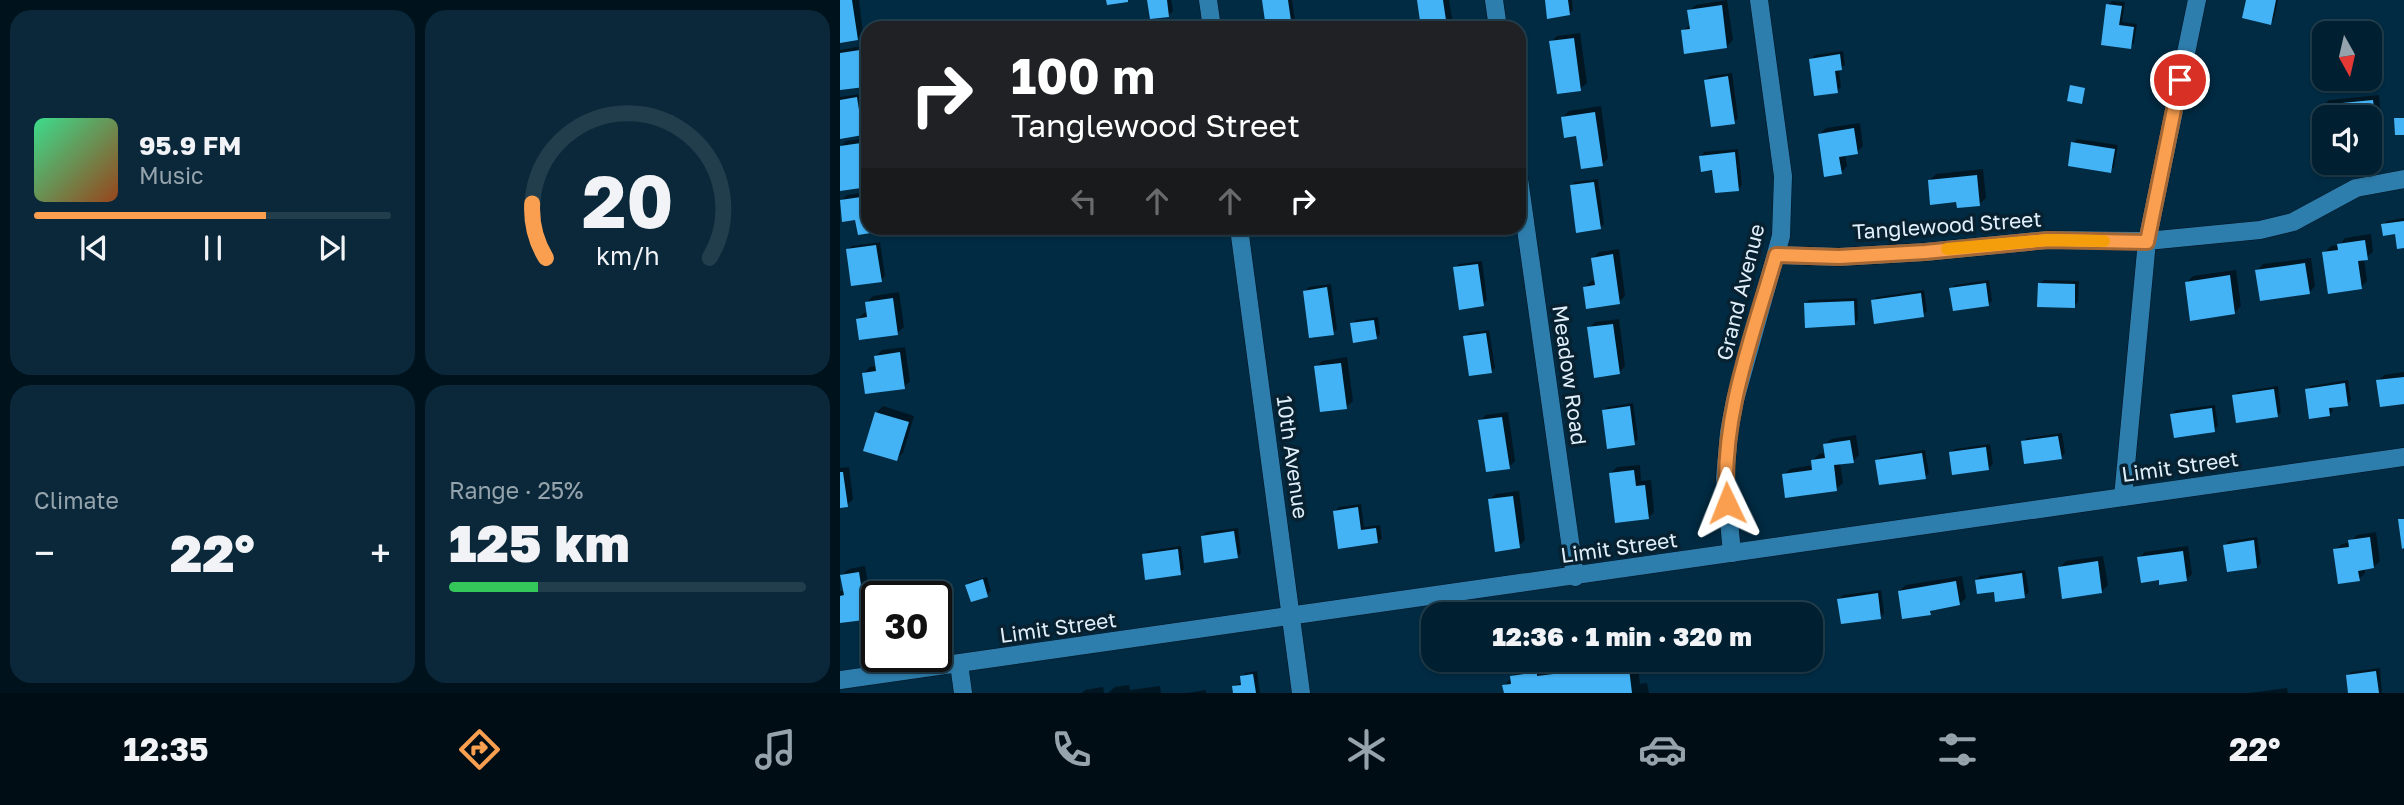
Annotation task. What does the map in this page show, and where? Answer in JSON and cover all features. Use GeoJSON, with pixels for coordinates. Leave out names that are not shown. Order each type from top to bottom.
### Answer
{"type":"FeatureCollection","features":[{"type":"Feature","properties":{"kind":"street"},"geometry":{"type":"LineString","coordinates":[[1208,0],[1211,21]]}},
{"type":"Feature","properties":{"kind":"street"},"geometry":{"type":"LineString","coordinates":[[1494,0],[1497,21]]}},
{"type":"Feature","properties":{"kind":"street","name":"Grand Avenue"},"geometry":{"type":"LineString","coordinates":[[1732,553],[1725,478],[1728,432],[1781,236],[1783,176],[1759,0]]}},
{"type":"Feature","properties":{"kind":"street"},"geometry":{"type":"LineString","coordinates":[[2123,497],[2147,242],[2197,0]]}},
{"type":"Feature","properties":{"kind":"street","name":"Tanglewood Street"},"geometry":{"type":"LineString","coordinates":[[1776,255],[1839,257],[2048,240],[2147,242],[2260,230],[2293,222],[2356,188],[2404,179]]}},
{"type":"Feature","properties":{"kind":"street","name":"Meadow Road"},"geometry":{"type":"LineString","coordinates":[[1526,229],[1575,577]]}},
{"type":"Feature","properties":{"kind":"street","name":"10th Avenue"},"geometry":{"type":"LineString","coordinates":[[1240,235],[1301,693]]}},
{"type":"Feature","properties":{"kind":"street","name":"Limit Street"},"geometry":{"type":"LineString","coordinates":[[840,680],[2404,457]]}},
{"type":"Feature","properties":{"kind":"street"},"geometry":{"type":"LineString","coordinates":[[959,664],[963,693]]}},
{"type":"Feature","properties":{"kind":"building"},"geometry":{"type":"Polygon","coordinates":[[[840,0],[852,0],[858,40],[840,43],[840,0]]]}},
{"type":"Feature","properties":{"kind":"building"},"geometry":{"type":"Polygon","coordinates":[[[1106,0],[1128,0],[1128,2],[1107,5],[1106,0]]]}},
{"type":"Feature","properties":{"kind":"building"},"geometry":{"type":"Polygon","coordinates":[[[1147,0],[1167,0],[1169,17],[1150,19],[1147,0]]]}},
{"type":"Feature","properties":{"kind":"building"},"geometry":{"type":"Polygon","coordinates":[[[1262,0],[1288,0],[1291,21],[1265,21],[1262,0]]]}},
{"type":"Feature","properties":{"kind":"building"},"geometry":{"type":"Polygon","coordinates":[[[1417,0],[1443,0],[1446,21],[1420,21],[1417,0]]]}},
{"type":"Feature","properties":{"kind":"building"},"geometry":{"type":"Polygon","coordinates":[[[1545,0],[1568,0],[1570,15],[1547,19],[1545,0]]]}},
{"type":"Feature","properties":{"kind":"building"},"geometry":{"type":"Polygon","coordinates":[[[2246,0],[2276,0],[2271,25],[2242,18],[2246,0]]]}},
{"type":"Feature","properties":{"kind":"building"},"geometry":{"type":"Polygon","coordinates":[[[2106,4],[2122,6],[2119,25],[2134,27],[2131,49],[2101,45],[2106,4]]]}},
{"type":"Feature","properties":{"kind":"building"},"geometry":{"type":"Polygon","coordinates":[[[1722,5],[1727,48],[1684,54],[1681,30],[1690,29],[1687,10],[1722,5]]]}},
{"type":"Feature","properties":{"kind":"building"},"geometry":{"type":"Polygon","coordinates":[[[1574,38],[1581,91],[1557,94],[1549,41],[1574,38]]]}},
{"type":"Feature","properties":{"kind":"building"},"geometry":{"type":"Polygon","coordinates":[[[860,50],[861,87],[840,90],[840,53],[860,50]]]}},
{"type":"Feature","properties":{"kind":"building"},"geometry":{"type":"Polygon","coordinates":[[[1840,54],[1842,70],[1835,71],[1838,93],[1814,96],[1809,59],[1840,54]]]}},
{"type":"Feature","properties":{"kind":"building"},"geometry":{"type":"Polygon","coordinates":[[[1728,76],[1735,124],[1711,127],[1704,80],[1728,76]]]}},
{"type":"Feature","properties":{"kind":"building"},"geometry":{"type":"Polygon","coordinates":[[[2070,85],[2085,88],[2082,104],[2067,101],[2070,85]]]}},
{"type":"Feature","properties":{"kind":"building"},"geometry":{"type":"Polygon","coordinates":[[[857,97],[861,135],[840,139],[840,100],[857,97]]]}},
{"type":"Feature","properties":{"kind":"building"},"geometry":{"type":"Polygon","coordinates":[[[2373,100],[2374,105],[2321,105],[2373,100]]]}},
{"type":"Feature","properties":{"kind":"building"},"geometry":{"type":"Polygon","coordinates":[[[1595,112],[1603,166],[1581,169],[1576,136],[1564,138],[1561,117],[1595,112]]]}},
{"type":"Feature","properties":{"kind":"building"},"geometry":{"type":"Polygon","coordinates":[[[2394,118],[2404,118],[2404,135],[2395,135],[2394,118]]]}},
{"type":"Feature","properties":{"kind":"building"},"geometry":{"type":"Polygon","coordinates":[[[1854,128],[1858,154],[1839,157],[1842,174],[1824,177],[1818,134],[1854,128]]]}},
{"type":"Feature","properties":{"kind":"building"},"geometry":{"type":"Polygon","coordinates":[[[2071,142],[2115,149],[2111,173],[2068,166],[2071,142]]]}},
{"type":"Feature","properties":{"kind":"building"},"geometry":{"type":"Polygon","coordinates":[[[861,143],[861,188],[840,191],[840,146],[861,143]]]}},
{"type":"Feature","properties":{"kind":"building"},"geometry":{"type":"Polygon","coordinates":[[[1735,152],[1739,191],[1715,193],[1712,170],[1701,172],[1699,156],[1735,152]]]}},
{"type":"Feature","properties":{"kind":"building"},"geometry":{"type":"Polygon","coordinates":[[[1977,175],[1980,206],[1957,208],[1956,202],[1930,205],[1928,180],[1977,175]]]}},
{"type":"Feature","properties":{"kind":"building"},"geometry":{"type":"Polygon","coordinates":[[[1594,182],[1601,229],[1576,233],[1570,185],[1594,182]]]}},
{"type":"Feature","properties":{"kind":"building"},"geometry":{"type":"Polygon","coordinates":[[[861,197],[861,235],[858,235],[855,220],[842,222],[840,200],[861,197]]]}},
{"type":"Feature","properties":{"kind":"building"},"geometry":{"type":"Polygon","coordinates":[[[2404,221],[2404,248],[2397,249],[2395,234],[2383,236],[2381,224],[2404,221]]]}},
{"type":"Feature","properties":{"kind":"building"},"geometry":{"type":"Polygon","coordinates":[[[2365,240],[2368,260],[2358,261],[2362,289],[2328,294],[2322,252],[2338,250],[2337,244],[2365,240]]]}},
{"type":"Feature","properties":{"kind":"building"},"geometry":{"type":"Polygon","coordinates":[[[876,245],[882,282],[851,286],[846,249],[876,245]]]}},
{"type":"Feature","properties":{"kind":"building"},"geometry":{"type":"Polygon","coordinates":[[[1613,254],[1620,304],[1586,309],[1583,287],[1595,285],[1591,258],[1613,254]]]}},
{"type":"Feature","properties":{"kind":"building"},"geometry":{"type":"Polygon","coordinates":[[[2305,263],[2310,294],[2260,301],[2255,270],[2305,263]]]}},
{"type":"Feature","properties":{"kind":"building"},"geometry":{"type":"Polygon","coordinates":[[[1478,264],[1484,306],[1459,310],[1453,267],[1478,264]]]}},
{"type":"Feature","properties":{"kind":"building"},"geometry":{"type":"Polygon","coordinates":[[[2230,275],[2235,314],[2190,321],[2185,282],[2230,275]]]}},
{"type":"Feature","properties":{"kind":"building"},"geometry":{"type":"Polygon","coordinates":[[[1986,283],[1989,306],[1953,311],[1949,288],[1986,283]]]}},
{"type":"Feature","properties":{"kind":"building"},"geometry":{"type":"Polygon","coordinates":[[[2038,283],[2075,284],[2075,308],[2037,307],[2038,283]]]}},
{"type":"Feature","properties":{"kind":"building"},"geometry":{"type":"Polygon","coordinates":[[[1327,287],[1334,335],[1309,338],[1303,291],[1327,287]]]}},
{"type":"Feature","properties":{"kind":"building"},"geometry":{"type":"Polygon","coordinates":[[[1921,293],[1924,317],[1874,324],[1871,300],[1921,293]]]}},
{"type":"Feature","properties":{"kind":"building"},"geometry":{"type":"Polygon","coordinates":[[[893,298],[898,335],[859,340],[856,319],[867,317],[865,302],[893,298]]]}},
{"type":"Feature","properties":{"kind":"building"},"geometry":{"type":"Polygon","coordinates":[[[1854,301],[1855,325],[1805,328],[1804,303],[1854,301]]]}},
{"type":"Feature","properties":{"kind":"building"},"geometry":{"type":"Polygon","coordinates":[[[1374,320],[1377,339],[1353,343],[1350,323],[1374,320]]]}},
{"type":"Feature","properties":{"kind":"building"},"geometry":{"type":"Polygon","coordinates":[[[1613,324],[1620,374],[1594,378],[1587,327],[1613,324]]]}},
{"type":"Feature","properties":{"kind":"building"},"geometry":{"type":"Polygon","coordinates":[[[1486,333],[1492,373],[1469,376],[1463,336],[1486,333]]]}},
{"type":"Feature","properties":{"kind":"building"},"geometry":{"type":"Polygon","coordinates":[[[900,352],[905,389],[865,394],[862,373],[876,371],[874,356],[900,352]]]}},
{"type":"Feature","properties":{"kind":"building"},"geometry":{"type":"Polygon","coordinates":[[[1341,363],[1347,409],[1320,412],[1314,366],[1341,363]]]}},
{"type":"Feature","properties":{"kind":"building"},"geometry":{"type":"Polygon","coordinates":[[[2404,377],[2404,404],[2380,407],[2376,380],[2404,377]]]}},
{"type":"Feature","properties":{"kind":"building"},"geometry":{"type":"Polygon","coordinates":[[[2345,383],[2348,406],[2329,408],[2330,416],[2309,419],[2305,389],[2345,383]]]}},
{"type":"Feature","properties":{"kind":"building"},"geometry":{"type":"Polygon","coordinates":[[[2274,389],[2278,417],[2236,423],[2232,395],[2274,389]]]}},
{"type":"Feature","properties":{"kind":"building"},"geometry":{"type":"Polygon","coordinates":[[[1630,406],[1635,445],[1607,449],[1602,410],[1630,406]]]}},
{"type":"Feature","properties":{"kind":"building"},"geometry":{"type":"Polygon","coordinates":[[[2212,408],[2215,432],[2174,438],[2170,414],[2212,408]]]}},
{"type":"Feature","properties":{"kind":"building"},"geometry":{"type":"Polygon","coordinates":[[[875,412],[909,422],[897,461],[863,451],[875,412]]]}},
{"type":"Feature","properties":{"kind":"building"},"geometry":{"type":"Polygon","coordinates":[[[1502,417],[1510,469],[1486,472],[1478,420],[1502,417]]]}},
{"type":"Feature","properties":{"kind":"building"},"geometry":{"type":"Polygon","coordinates":[[[2058,436],[2062,459],[2024,464],[2021,441],[2058,436]]]}},
{"type":"Feature","properties":{"kind":"building"},"geometry":{"type":"Polygon","coordinates":[[[1850,440],[1854,463],[1834,465],[1837,491],[1785,498],[1782,474],[1812,470],[1811,460],[1825,458],[1823,444],[1850,440]]]}},
{"type":"Feature","properties":{"kind":"building"},"geometry":{"type":"Polygon","coordinates":[[[1986,447],[1989,470],[1952,475],[1949,452],[1986,447]]]}},
{"type":"Feature","properties":{"kind":"building"},"geometry":{"type":"Polygon","coordinates":[[[1922,453],[1926,479],[1879,485],[1875,460],[1922,453]]]}},
{"type":"Feature","properties":{"kind":"building"},"geometry":{"type":"Polygon","coordinates":[[[1634,470],[1636,486],[1645,485],[1649,519],[1615,523],[1609,473],[1634,470]]]}},
{"type":"Feature","properties":{"kind":"building"},"geometry":{"type":"Polygon","coordinates":[[[840,472],[843,472],[848,507],[840,508],[840,472]]]}},
{"type":"Feature","properties":{"kind":"building"},"geometry":{"type":"Polygon","coordinates":[[[1513,496],[1520,548],[1495,552],[1488,499],[1513,496]]]}},
{"type":"Feature","properties":{"kind":"building"},"geometry":{"type":"Polygon","coordinates":[[[1358,507],[1361,530],[1376,528],[1378,543],[1338,549],[1333,511],[1358,507]]]}},
{"type":"Feature","properties":{"kind":"building"},"geometry":{"type":"Polygon","coordinates":[[[2398,519],[2404,519],[2402,549],[2398,519]]]}},
{"type":"Feature","properties":{"kind":"building"},"geometry":{"type":"Polygon","coordinates":[[[1234,531],[1238,558],[1204,563],[1201,536],[1234,531]]]}},
{"type":"Feature","properties":{"kind":"building"},"geometry":{"type":"Polygon","coordinates":[[[2370,537],[2374,568],[2358,571],[2360,581],[2338,584],[2333,549],[2349,547],[2348,540],[2370,537]]]}},
{"type":"Feature","properties":{"kind":"building"},"geometry":{"type":"Polygon","coordinates":[[[2254,540],[2257,568],[2227,572],[2223,545],[2254,540]]]}},
{"type":"Feature","properties":{"kind":"building"},"geometry":{"type":"Polygon","coordinates":[[[1178,549],[1181,575],[1145,580],[1142,554],[1178,549]]]}},
{"type":"Feature","properties":{"kind":"building"},"geometry":{"type":"Polygon","coordinates":[[[2183,551],[2187,581],[2159,585],[2159,580],[2141,583],[2137,557],[2183,551]]]}},
{"type":"Feature","properties":{"kind":"building"},"geometry":{"type":"Polygon","coordinates":[[[2098,561],[2102,593],[2062,599],[2058,567],[2098,561]]]}},
{"type":"Feature","properties":{"kind":"building"},"geometry":{"type":"Polygon","coordinates":[[[859,572],[861,620],[840,623],[840,596],[844,595],[840,575],[859,572]]]}},
{"type":"Feature","properties":{"kind":"building"},"geometry":{"type":"Polygon","coordinates":[[[2022,573],[2025,598],[1995,602],[1994,592],[1977,594],[1975,580],[2022,573]]]}},
{"type":"Feature","properties":{"kind":"building"},"geometry":{"type":"Polygon","coordinates":[[[983,579],[988,597],[971,602],[965,585],[983,579]]]}},
{"type":"Feature","properties":{"kind":"building"},"geometry":{"type":"Polygon","coordinates":[[[1956,581],[1960,605],[1930,611],[1931,615],[1902,619],[1898,591],[1956,581]]]}},
{"type":"Feature","properties":{"kind":"building"},"geometry":{"type":"Polygon","coordinates":[[[1878,593],[1881,619],[1841,624],[1837,599],[1878,593]]]}},
{"type":"Feature","properties":{"kind":"building"},"geometry":{"type":"Polygon","coordinates":[[[2376,671],[2379,693],[2348,693],[2346,675],[2376,671]]]}},
{"type":"Feature","properties":{"kind":"building"},"geometry":{"type":"Polygon","coordinates":[[[1537,672],[1537,676],[1570,672],[1629,672],[1632,693],[1504,693],[1502,685],[1511,684],[1510,676],[1537,672]]]}},
{"type":"Feature","properties":{"kind":"building"},"geometry":{"type":"Polygon","coordinates":[[[1253,674],[1256,693],[1233,693],[1232,686],[1241,685],[1240,676],[1253,674]]]}},
{"type":"Feature","properties":{"kind":"slow traffic"},"geometry":{"type":"LineString","coordinates":[[1947,249],[2048,240],[2104,241]]}},
{"type":"Feature","properties":{"kind":"route"},"geometry":{"type":"LineString","coordinates":[[1727,503],[1725,478],[1728,432],[1776,255],[1839,257],[2048,240],[2147,242],[2180,80]]}}]}
